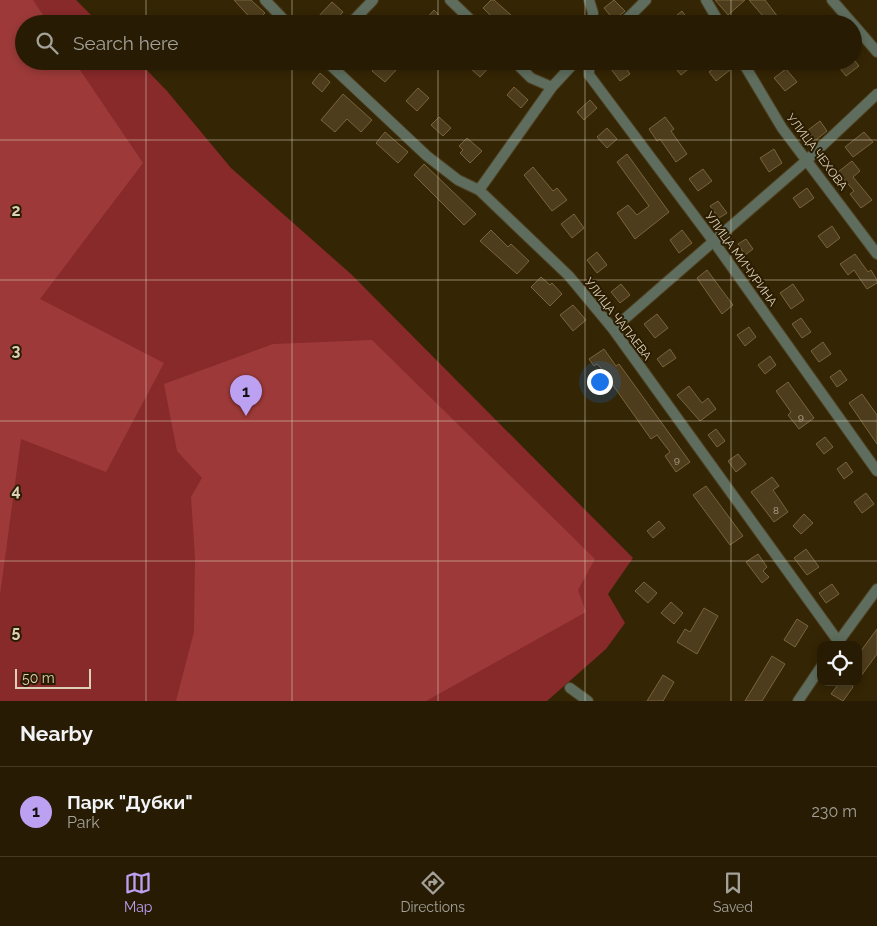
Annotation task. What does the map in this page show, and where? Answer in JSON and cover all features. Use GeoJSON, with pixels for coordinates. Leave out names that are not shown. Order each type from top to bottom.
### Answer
{"type":"FeatureCollection","features":[{"type":"Feature","properties":{"kind":"street"},"geometry":{"type":"LineString","coordinates":[[265,0],[279,15]]}},
{"type":"Feature","properties":{"kind":"street"},"geometry":{"type":"LineString","coordinates":[[359,15],[374,0]]}},
{"type":"Feature","properties":{"kind":"street"},"geometry":{"type":"LineString","coordinates":[[450,0],[465,15]]}},
{"type":"Feature","properties":{"kind":"street"},"geometry":{"type":"LineString","coordinates":[[589,0],[593,15]]}},
{"type":"Feature","properties":{"kind":"street"},"geometry":{"type":"LineString","coordinates":[[631,15],[646,0]]}},
{"type":"Feature","properties":{"kind":"street"},"geometry":{"type":"LineString","coordinates":[[706,0],[715,15]]}},
{"type":"Feature","properties":{"kind":"street"},"geometry":{"type":"LineString","coordinates":[[832,0],[845,15]]}},
{"type":"Feature","properties":{"kind":"street"},"geometry":{"type":"LineString","coordinates":[[862,34],[877,52]]}},
{"type":"Feature","properties":{"kind":"street","name":"УЛИЦА ЧАПАЕВА"},"geometry":{"type":"LineString","coordinates":[[336,70],[428,156],[458,180],[479,190],[569,276],[613,329],[836,641]]}},
{"type":"Feature","properties":{"kind":"street"},"geometry":{"type":"LineString","coordinates":[[523,70],[531,78],[552,87]]}},
{"type":"Feature","properties":{"kind":"street"},"geometry":{"type":"LineString","coordinates":[[479,190],[552,87],[568,70]]}},
{"type":"Feature","properties":{"kind":"street","name":"УЛИЦА МИЧУРИНА"},"geometry":{"type":"LineString","coordinates":[[589,70],[589,75],[714,242],[877,471]]}},
{"type":"Feature","properties":{"kind":"street","name":"УЛИЦА ЧЕХОВА"},"geometry":{"type":"LineString","coordinates":[[747,70],[782,128],[877,254]]}},
{"type":"Feature","properties":{"kind":"street"},"geometry":{"type":"LineString","coordinates":[[613,329],[807,160],[877,94]]}},
{"type":"Feature","properties":{"kind":"street"},"geometry":{"type":"LineString","coordinates":[[838,641],[877,589]]}},
{"type":"Feature","properties":{"kind":"street"},"geometry":{"type":"LineString","coordinates":[[798,701],[817,673]]}},
{"type":"Feature","properties":{"kind":"street"},"geometry":{"type":"LineString","coordinates":[[570,688],[588,701]]}},
{"type":"Feature","properties":{"kind":"shaded area"},"geometry":{"type":"Polygon","coordinates":[[[0,0],[76,0],[91,15],[15,15],[15,70],[147,70],[167,91],[231,168],[351,274],[633,558],[608,594],[625,623],[606,649],[547,701],[0,701],[0,0]]]}},
{"type":"Feature","properties":{"kind":"shaded area"},"geometry":{"type":"Polygon","coordinates":[[[0,0],[33,0],[43,15],[15,15],[15,70],[80,70],[143,163],[40,299],[164,363],[106,472],[21,439],[0,595],[0,0]]]}},
{"type":"Feature","properties":{"kind":"shaded area"},"geometry":{"type":"Polygon","coordinates":[[[372,340],[595,559],[578,590],[586,612],[426,701],[176,701],[194,632],[195,558],[191,497],[202,478],[177,451],[164,384],[273,344],[372,340]]]}},
{"type":"Feature","properties":{"kind":"building"},"geometry":{"type":"Polygon","coordinates":[[[234,0],[251,0],[265,13],[263,15],[248,15],[234,0]]]}},
{"type":"Feature","properties":{"kind":"building"},"geometry":{"type":"Polygon","coordinates":[[[491,0],[494,0],[511,15],[490,15],[483,8],[491,0]]]}},
{"type":"Feature","properties":{"kind":"building"},"geometry":{"type":"Polygon","coordinates":[[[614,0],[625,11],[620,15],[610,15],[604,8],[614,0]]]}},
{"type":"Feature","properties":{"kind":"building"},"geometry":{"type":"Polygon","coordinates":[[[715,0],[745,0],[728,15],[715,0]]]}},
{"type":"Feature","properties":{"kind":"building"},"geometry":{"type":"Polygon","coordinates":[[[749,0],[765,0],[776,15],[762,15],[749,0]]]}},
{"type":"Feature","properties":{"kind":"building"},"geometry":{"type":"Polygon","coordinates":[[[332,2],[343,12],[340,15],[320,15],[332,2]]]}},
{"type":"Feature","properties":{"kind":"building"},"geometry":{"type":"Polygon","coordinates":[[[434,10],[439,15],[430,15],[434,10]]]}},
{"type":"Feature","properties":{"kind":"building"},"geometry":{"type":"Polygon","coordinates":[[[373,70],[396,70],[385,82],[373,70]]]}},
{"type":"Feature","properties":{"kind":"building"},"geometry":{"type":"Polygon","coordinates":[[[472,70],[486,70],[480,77],[472,70]]]}},
{"type":"Feature","properties":{"kind":"building"},"geometry":{"type":"Polygon","coordinates":[[[612,70],[627,70],[630,74],[620,81],[612,70]]]}},
{"type":"Feature","properties":{"kind":"building"},"geometry":{"type":"Polygon","coordinates":[[[677,70],[687,70],[681,75],[677,70]]]}},
{"type":"Feature","properties":{"kind":"building"},"geometry":{"type":"Polygon","coordinates":[[[712,70],[730,70],[716,81],[709,72],[712,70]]]}},
{"type":"Feature","properties":{"kind":"building"},"geometry":{"type":"Polygon","coordinates":[[[787,70],[797,82],[785,91],[774,78],[787,70]]]}},
{"type":"Feature","properties":{"kind":"building"},"geometry":{"type":"Polygon","coordinates":[[[841,70],[854,70],[846,76],[841,70]]]}},
{"type":"Feature","properties":{"kind":"building"},"geometry":{"type":"Polygon","coordinates":[[[320,73],[330,82],[322,92],[312,83],[320,73]]]}},
{"type":"Feature","properties":{"kind":"building"},"geometry":{"type":"Polygon","coordinates":[[[514,87],[528,100],[521,108],[507,95],[514,87]]]}},
{"type":"Feature","properties":{"kind":"building"},"geometry":{"type":"Polygon","coordinates":[[[418,88],[429,98],[417,111],[406,101],[418,88]]]}},
{"type":"Feature","properties":{"kind":"building"},"geometry":{"type":"Polygon","coordinates":[[[343,94],[372,120],[361,132],[347,119],[335,132],[321,120],[343,94]]]}},
{"type":"Feature","properties":{"kind":"building"},"geometry":{"type":"Polygon","coordinates":[[[590,100],[597,108],[584,120],[577,112],[590,100]]]}},
{"type":"Feature","properties":{"kind":"building"},"geometry":{"type":"Polygon","coordinates":[[[439,117],[451,128],[443,136],[431,125],[439,117]]]}},
{"type":"Feature","properties":{"kind":"building"},"geometry":{"type":"Polygon","coordinates":[[[665,117],[674,129],[671,131],[687,154],[676,162],[660,139],[657,141],[649,129],[665,117]]]}},
{"type":"Feature","properties":{"kind":"building"},"geometry":{"type":"Polygon","coordinates":[[[820,121],[827,131],[811,144],[803,134],[820,121]]]}},
{"type":"Feature","properties":{"kind":"building"},"geometry":{"type":"Polygon","coordinates":[[[607,128],[617,139],[607,148],[597,137],[607,128]]]}},
{"type":"Feature","properties":{"kind":"building"},"geometry":{"type":"Polygon","coordinates":[[[385,132],[408,152],[398,163],[376,143],[385,132]]]}},
{"type":"Feature","properties":{"kind":"building"},"geometry":{"type":"Polygon","coordinates":[[[864,132],[873,142],[853,157],[845,147],[864,132]]]}},
{"type":"Feature","properties":{"kind":"building"},"geometry":{"type":"Polygon","coordinates":[[[467,138],[482,151],[470,163],[460,153],[463,150],[459,146],[467,138]]]}},
{"type":"Feature","properties":{"kind":"building"},"geometry":{"type":"Polygon","coordinates":[[[774,149],[782,163],[769,172],[760,158],[774,149]]]}},
{"type":"Feature","properties":{"kind":"building"},"geometry":{"type":"Polygon","coordinates":[[[627,154],[669,212],[635,239],[617,213],[628,205],[637,215],[649,206],[617,162],[627,154]]]}},
{"type":"Feature","properties":{"kind":"building"},"geometry":{"type":"Polygon","coordinates":[[[852,161],[860,171],[853,177],[872,200],[861,208],[850,194],[854,191],[838,172],[852,161]]]}},
{"type":"Feature","properties":{"kind":"building"},"geometry":{"type":"Polygon","coordinates":[[[424,164],[476,214],[464,225],[414,175],[424,164]]]}},
{"type":"Feature","properties":{"kind":"building"},"geometry":{"type":"Polygon","coordinates":[[[533,167],[553,191],[557,188],[567,200],[552,211],[524,175],[533,167]]]}},
{"type":"Feature","properties":{"kind":"building"},"geometry":{"type":"Polygon","coordinates":[[[703,169],[712,181],[698,191],[689,179],[703,169]]]}},
{"type":"Feature","properties":{"kind":"building"},"geometry":{"type":"Polygon","coordinates":[[[807,188],[814,198],[800,208],[793,198],[807,188]]]}},
{"type":"Feature","properties":{"kind":"building"},"geometry":{"type":"Polygon","coordinates":[[[718,201],[727,213],[719,218],[710,206],[718,201]]]}},
{"type":"Feature","properties":{"kind":"building"},"geometry":{"type":"Polygon","coordinates":[[[574,214],[584,228],[572,238],[561,224],[574,214]]]}},
{"type":"Feature","properties":{"kind":"building"},"geometry":{"type":"Polygon","coordinates":[[[832,226],[840,238],[827,248],[818,236],[832,226]]]}},
{"type":"Feature","properties":{"kind":"building"},"geometry":{"type":"Polygon","coordinates":[[[491,230],[508,247],[511,244],[529,261],[517,274],[480,241],[491,230]]]}},
{"type":"Feature","properties":{"kind":"building"},"geometry":{"type":"Polygon","coordinates":[[[682,230],[692,243],[679,253],[670,240],[682,230]]]}},
{"type":"Feature","properties":{"kind":"building"},"geometry":{"type":"Polygon","coordinates":[[[746,239],[753,249],[745,255],[738,244],[746,239]]]}},
{"type":"Feature","properties":{"kind":"building"},"geometry":{"type":"Polygon","coordinates":[[[597,252],[607,265],[597,273],[587,260],[597,252]]]}},
{"type":"Feature","properties":{"kind":"building"},"geometry":{"type":"Polygon","coordinates":[[[855,254],[868,272],[871,270],[877,280],[877,283],[867,289],[854,270],[848,275],[840,264],[855,254]]]}},
{"type":"Feature","properties":{"kind":"building"},"geometry":{"type":"Polygon","coordinates":[[[707,270],[733,305],[722,314],[697,278],[707,270]]]}},
{"type":"Feature","properties":{"kind":"building"},"geometry":{"type":"Polygon","coordinates":[[[541,277],[550,285],[552,283],[562,294],[550,306],[531,287],[541,277]]]}},
{"type":"Feature","properties":{"kind":"building"},"geometry":{"type":"Polygon","coordinates":[[[621,284],[630,295],[620,303],[611,292],[621,284]]]}},
{"type":"Feature","properties":{"kind":"building"},"geometry":{"type":"Polygon","coordinates":[[[793,284],[804,300],[791,309],[780,293],[793,284]]]}},
{"type":"Feature","properties":{"kind":"building"},"geometry":{"type":"Polygon","coordinates":[[[573,305],[586,320],[573,331],[560,315],[573,305]]]}},
{"type":"Feature","properties":{"kind":"building"},"geometry":{"type":"Polygon","coordinates":[[[657,314],[668,328],[655,338],[644,324],[657,314]]]}},
{"type":"Feature","properties":{"kind":"building"},"geometry":{"type":"Polygon","coordinates":[[[801,318],[811,332],[802,338],[792,324],[801,318]]]}},
{"type":"Feature","properties":{"kind":"building"},"geometry":{"type":"Polygon","coordinates":[[[749,327],[756,337],[745,346],[737,335],[749,327]]]}},
{"type":"Feature","properties":{"kind":"building"},"geometry":{"type":"Polygon","coordinates":[[[823,342],[831,354],[819,362],[811,351],[823,342]]]}},
{"type":"Feature","properties":{"kind":"building"},"geometry":{"type":"Polygon","coordinates":[[[604,349],[616,366],[619,364],[690,462],[676,472],[665,456],[670,452],[657,435],[651,439],[600,367],[597,364],[594,366],[589,359],[604,349]]]}},
{"type":"Feature","properties":{"kind":"building"},"geometry":{"type":"Polygon","coordinates":[[[670,349],[676,358],[663,367],[657,359],[670,349]]]}},
{"type":"Feature","properties":{"kind":"building"},"geometry":{"type":"Polygon","coordinates":[[[770,356],[776,365],[765,374],[758,365],[770,356]]]}},
{"type":"Feature","properties":{"kind":"building"},"geometry":{"type":"Polygon","coordinates":[[[840,370],[847,380],[837,387],[830,377],[840,370]]]}},
{"type":"Feature","properties":{"kind":"building"},"geometry":{"type":"Polygon","coordinates":[[[788,382],[814,418],[799,429],[788,415],[791,412],[776,391],[788,382]]]}},
{"type":"Feature","properties":{"kind":"building"},"geometry":{"type":"Polygon","coordinates":[[[689,386],[702,403],[708,398],[716,409],[700,421],[677,395],[689,386]]]}},
{"type":"Feature","properties":{"kind":"building"},"geometry":{"type":"Polygon","coordinates":[[[862,394],[877,415],[877,444],[849,403],[862,394]]]}},
{"type":"Feature","properties":{"kind":"building"},"geometry":{"type":"Polygon","coordinates":[[[716,429],[725,441],[717,447],[708,435],[716,429]]]}},
{"type":"Feature","properties":{"kind":"building"},"geometry":{"type":"Polygon","coordinates":[[[825,437],[833,447],[824,454],[816,444],[825,437]]]}},
{"type":"Feature","properties":{"kind":"building"},"geometry":{"type":"Polygon","coordinates":[[[738,454],[746,464],[736,472],[728,461],[738,454]]]}},
{"type":"Feature","properties":{"kind":"building"},"geometry":{"type":"Polygon","coordinates":[[[846,462],[853,472],[844,479],[837,469],[846,462]]]}},
{"type":"Feature","properties":{"kind":"building"},"geometry":{"type":"Polygon","coordinates":[[[772,477],[779,486],[773,490],[788,512],[774,522],[751,492],[772,477]]]}},
{"type":"Feature","properties":{"kind":"building"},"geometry":{"type":"Polygon","coordinates":[[[706,486],[743,536],[730,545],[693,495],[706,486]]]}},
{"type":"Feature","properties":{"kind":"building"},"geometry":{"type":"Polygon","coordinates":[[[866,493],[874,504],[862,513],[854,502],[866,493]]]}},
{"type":"Feature","properties":{"kind":"building"},"geometry":{"type":"Polygon","coordinates":[[[804,514],[813,523],[801,534],[793,526],[804,514]]]}},
{"type":"Feature","properties":{"kind":"building"},"geometry":{"type":"Polygon","coordinates":[[[659,521],[665,528],[653,538],[647,531],[659,521]]]}},
{"type":"Feature","properties":{"kind":"building"},"geometry":{"type":"Polygon","coordinates":[[[806,549],[819,567],[807,575],[794,558],[806,549]]]}},
{"type":"Feature","properties":{"kind":"building"},"geometry":{"type":"Polygon","coordinates":[[[758,554],[767,567],[763,571],[769,577],[762,583],[746,562],[758,554]]]}},
{"type":"Feature","properties":{"kind":"building"},"geometry":{"type":"Polygon","coordinates":[[[644,582],[657,593],[648,603],[635,591],[644,582]]]}},
{"type":"Feature","properties":{"kind":"building"},"geometry":{"type":"Polygon","coordinates":[[[832,584],[839,594],[826,603],[819,593],[832,584]]]}},
{"type":"Feature","properties":{"kind":"building"},"geometry":{"type":"Polygon","coordinates":[[[671,602],[683,613],[674,624],[661,613],[671,602]]]}},
{"type":"Feature","properties":{"kind":"building"},"geometry":{"type":"Polygon","coordinates":[[[704,608],[718,616],[697,654],[677,642],[685,629],[690,632],[704,608]]]}},
{"type":"Feature","properties":{"kind":"building"},"geometry":{"type":"Polygon","coordinates":[[[797,619],[808,626],[795,647],[784,640],[797,619]]]}},
{"type":"Feature","properties":{"kind":"building"},"geometry":{"type":"Polygon","coordinates":[[[877,629],[877,654],[862,675],[862,650],[877,629]]]}},
{"type":"Feature","properties":{"kind":"building"},"geometry":{"type":"Polygon","coordinates":[[[772,656],[785,664],[762,701],[745,701],[772,656]]]}},
{"type":"Feature","properties":{"kind":"building"},"geometry":{"type":"Polygon","coordinates":[[[663,675],[674,682],[663,701],[647,701],[663,675]]]}},
{"type":"Feature","properties":{"kind":"building"},"geometry":{"type":"Polygon","coordinates":[[[837,686],[853,687],[843,701],[831,694],[837,686]]]}},
{"type":"Feature","properties":{"kind":"place","name":"Парк \"Дубки\""},"geometry":{"type":"Point","coordinates":[246,416]}}]}
